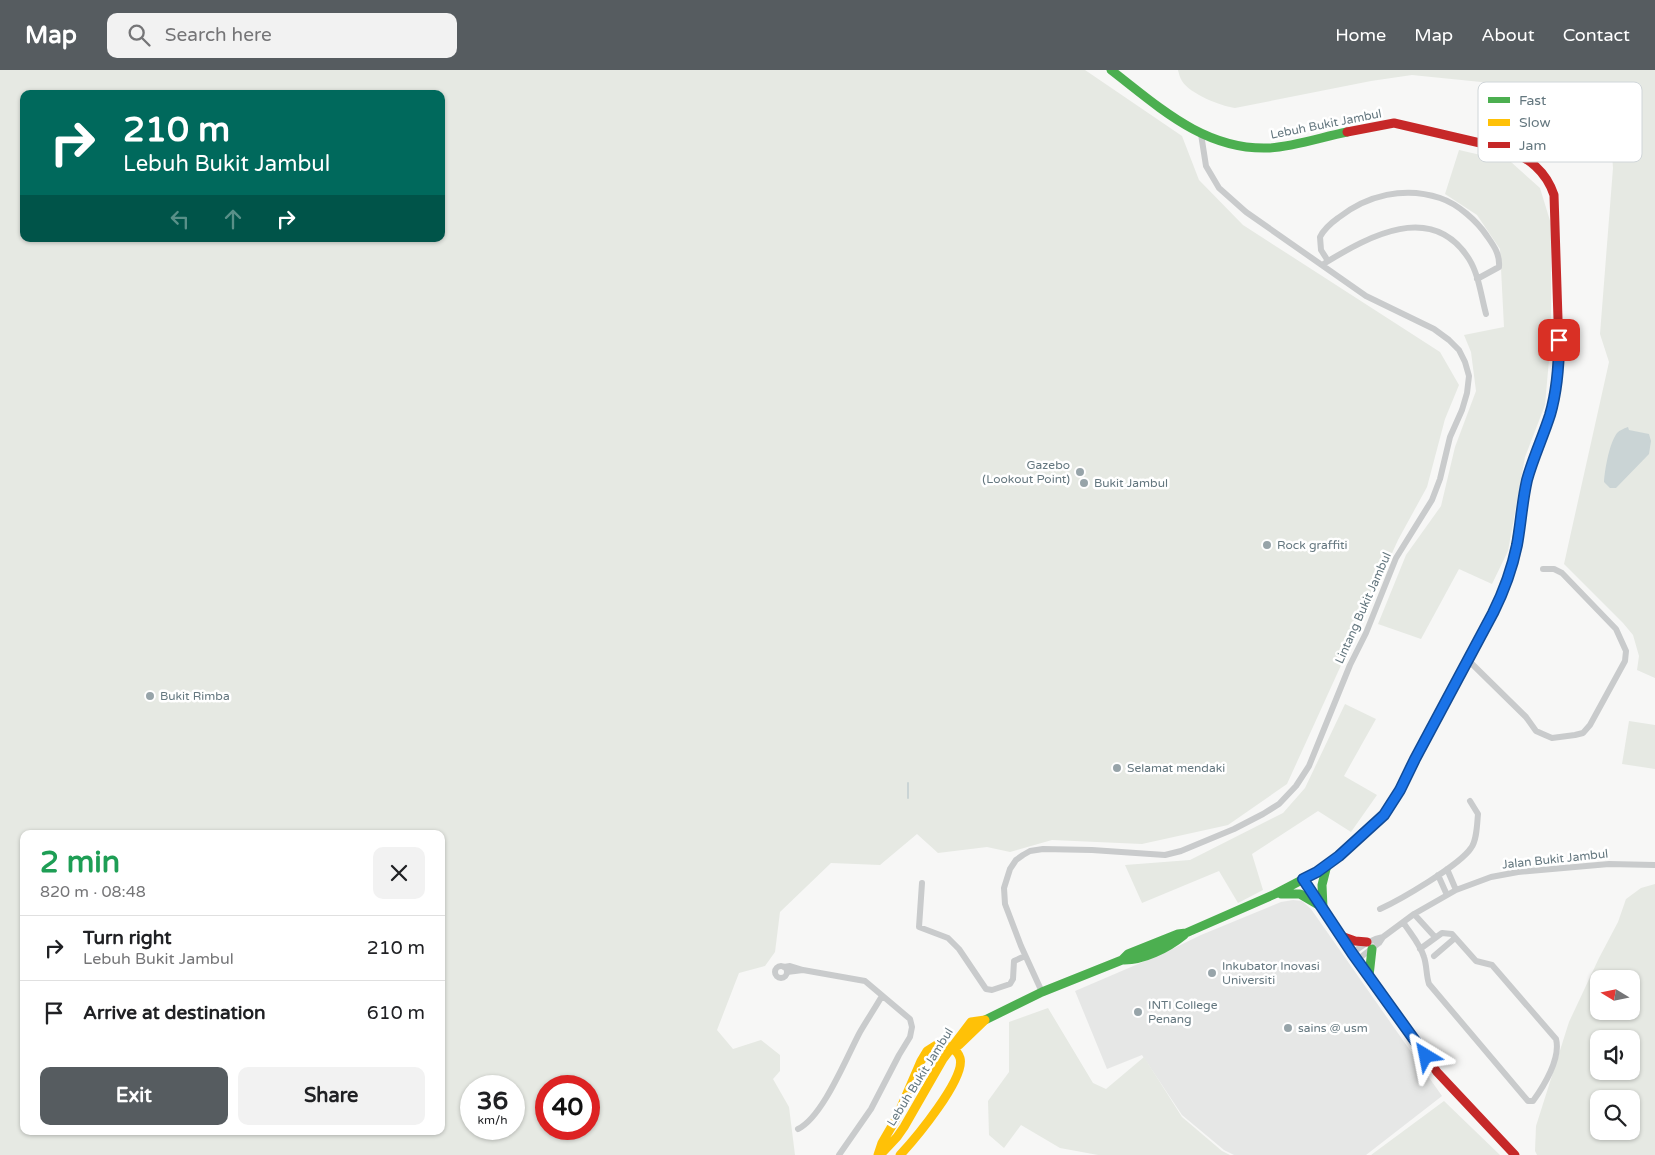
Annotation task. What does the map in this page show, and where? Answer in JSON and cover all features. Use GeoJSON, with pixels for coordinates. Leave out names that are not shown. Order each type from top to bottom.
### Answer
{"type":"FeatureCollection","features":[{"type":"Feature","properties":{"kind":"main road","name":"Lebuh Bukit Jambul"},"geometry":{"type":"LineString","coordinates":[[1111,70],[1170,114],[1201,134],[1228,145],[1242,148],[1267,149],[1378,125],[1403,125],[1478,142]]}},
{"type":"Feature","properties":{"kind":"main road","name":"Lebuh Bukit Jambul"},"geometry":{"type":"LineString","coordinates":[[879,1155],[904,1127],[951,1046],[971,1022],[985,1020],[1042,992],[1122,960],[1130,960],[1169,945],[1186,934],[1275,894],[1327,865],[1384,815],[1400,790],[1469,661],[1493,613],[1508,577],[1517,544],[1524,497],[1532,463],[1554,397],[1558,366],[1558,314],[1554,195],[1550,183],[1542,171],[1531,162]]}},
{"type":"Feature","properties":{"kind":"main road"},"geometry":{"type":"LineString","coordinates":[[1323,908],[1322,885],[1327,865]]}},
{"type":"Feature","properties":{"kind":"main road"},"geometry":{"type":"LineString","coordinates":[[1303,879],[1340,936],[1437,1072],[1516,1155]]}},
{"type":"Feature","properties":{"kind":"main road"},"geometry":{"type":"LineString","coordinates":[[1275,894],[1298,892],[1323,908]]}},
{"type":"Feature","properties":{"kind":"main road"},"geometry":{"type":"LineString","coordinates":[[1340,936],[1370,946],[1368,976]]}},
{"type":"Feature","properties":{"kind":"main road","name":"Lebuh Bukit Jambul"},"geometry":{"type":"LineString","coordinates":[[893,1155],[903,1142],[932,1086],[954,1052],[964,1039],[980,1028],[985,1020]]}},
{"type":"Feature","properties":{"kind":"main road"},"geometry":{"type":"LineString","coordinates":[[879,1155],[882,1143],[896,1120],[927,1051],[938,1044],[952,1048],[959,1055],[960,1071],[934,1112],[910,1145],[900,1155]]}},
{"type":"Feature","properties":{"kind":"street","name":"Lintang Bukit Jambul"},"geometry":{"type":"LineString","coordinates":[[1042,992],[1004,904],[1004,888],[1010,869],[1016,860],[1030,851],[1043,849],[1165,855],[1173,853],[1234,829],[1263,814],[1278,804],[1296,786],[1309,766],[1396,558],[1432,500],[1440,479],[1450,437],[1468,392],[1469,376],[1466,362],[1459,350],[1434,329],[1366,296],[1324,263],[1246,212],[1219,188],[1206,166],[1201,134]]}},
{"type":"Feature","properties":{"kind":"street"},"geometry":{"type":"LineString","coordinates":[[1477,279],[1499,267],[1497,250],[1481,226],[1460,209],[1441,198],[1411,192],[1381,196],[1368,200],[1347,211],[1332,223],[1320,237],[1324,263],[1364,241],[1389,230],[1415,226],[1440,233],[1459,246],[1470,261],[1486,314]]}},
{"type":"Feature","properties":{"kind":"street"},"geometry":{"type":"LineString","coordinates":[[1469,661],[1526,717],[1536,731],[1552,738],[1583,733],[1590,725],[1625,661],[1626,652],[1616,629],[1562,573],[1543,569]]}},
{"type":"Feature","properties":{"kind":"street"},"geometry":{"type":"LineString","coordinates":[[1380,909],[1446,870],[1473,846],[1478,814],[1470,801]]}},
{"type":"Feature","properties":{"kind":"street","name":"Jalan Bukit Jambul"},"geometry":{"type":"LineString","coordinates":[[1354,956],[1370,946],[1376,938],[1383,937],[1414,914],[1456,890],[1491,877],[1518,872],[1609,864],[1655,865]]}},
{"type":"Feature","properties":{"kind":"street"},"geometry":{"type":"LineString","coordinates":[[1446,870],[1456,890]]}},
{"type":"Feature","properties":{"kind":"street"},"geometry":{"type":"LineString","coordinates":[[1438,874],[1447,895]]}},
{"type":"Feature","properties":{"kind":"street"},"geometry":{"type":"LineString","coordinates":[[922,883],[919,927],[948,938],[959,949],[986,989],[992,990],[1010,984],[1013,979],[1014,961],[1025,956]]}},
{"type":"Feature","properties":{"kind":"street"},"geometry":{"type":"LineString","coordinates":[[1414,914],[1435,937]]}},
{"type":"Feature","properties":{"kind":"street"},"geometry":{"type":"LineString","coordinates":[[1403,922],[1420,949],[1429,984],[1528,1101],[1533,1101],[1544,1085],[1557,1052],[1556,1039],[1492,965],[1476,961],[1452,934],[1442,933],[1420,949]]}},
{"type":"Feature","properties":{"kind":"street"},"geometry":{"type":"LineString","coordinates":[[1434,956],[1454,938]]}},
{"type":"Feature","properties":{"kind":"street"},"geometry":{"type":"LineString","coordinates":[[785,970],[790,966],[803,970],[860,979],[870,983],[882,996],[910,1019],[912,1027],[910,1037],[871,1109],[839,1155]]}},
{"type":"Feature","properties":{"kind":"street"},"geometry":{"type":"LineString","coordinates":[[798,1128],[805,1125],[829,1094],[860,1032],[882,996]]}},
{"type":"Feature","properties":{"kind":"shaded area"},"geometry":{"type":"Polygon","coordinates":[[[0,70],[1085,70],[1182,136],[1199,180],[1243,225],[1440,352],[1459,385],[1445,419],[1427,487],[1398,540],[1287,784],[1228,825],[1142,844],[1052,840],[1010,852],[987,847],[938,853],[917,834],[880,865],[831,863],[780,912],[775,952],[765,966],[739,973],[717,1030],[733,1049],[761,1040],[780,1055],[780,1071],[773,1079],[789,1107],[795,1155],[0,1155],[0,70]]]}},
{"type":"Feature","properties":{"kind":"shaded area"},"geometry":{"type":"Polygon","coordinates":[[[1178,70],[1655,70],[1655,678],[1637,670],[1639,656],[1633,635],[1564,564],[1609,362],[1600,334],[1613,162],[1642,162],[1642,82],[1481,82],[1412,75],[1371,81],[1235,108],[1222,105],[1199,95],[1186,86],[1178,70]]]}},
{"type":"Feature","properties":{"kind":"shaded area"},"geometry":{"type":"Polygon","coordinates":[[[1459,150],[1478,154],[1478,162],[1511,162],[1540,188],[1551,224],[1551,337],[1545,405],[1525,457],[1508,551],[1492,584],[1459,569],[1421,639],[1378,624],[1406,555],[1441,506],[1455,447],[1476,391],[1471,352],[1464,335],[1504,327],[1500,249],[1477,215],[1445,194],[1459,150]]]}},
{"type":"Feature","properties":{"kind":"shaded area"},"geometry":{"type":"Polygon","coordinates":[[[1628,427],[1629,430],[1649,434],[1651,441],[1649,454],[1616,488],[1610,488],[1604,482],[1610,450],[1617,433],[1628,427]]]}},
{"type":"Feature","properties":{"kind":"shaded area"},"geometry":{"type":"Polygon","coordinates":[[[1345,704],[1376,719],[1344,776],[1377,795],[1351,832],[1318,811],[1252,854],[1263,890],[1238,903],[1219,871],[1142,903],[1125,865],[1190,860],[1283,813],[1305,788],[1345,704]]]}},
{"type":"Feature","properties":{"kind":"shaded area"},"geometry":{"type":"Polygon","coordinates":[[[1629,721],[1655,725],[1655,769],[1622,764],[1629,721]]]}},
{"type":"Feature","properties":{"kind":"shaded area"},"geometry":{"type":"Polygon","coordinates":[[[1655,884],[1655,1155],[1537,1155],[1535,1151],[1536,1126],[1569,1022],[1590,977],[1590,1020],[1640,1020],[1640,970],[1593,970],[1618,922],[1626,899],[1641,888],[1655,884]]]}},
{"type":"Feature","properties":{"kind":"shaded area","name":"sains @ usm"},"geometry":{"type":"Polygon","coordinates":[[[1302,901],[1311,909],[1442,1096],[1366,1155],[1234,1155],[1224,1150],[1182,1115],[1142,1055],[1107,1069],[1075,991],[1201,935],[1281,902],[1302,901]]]}},
{"type":"Feature","properties":{"kind":"shaded area"},"geometry":{"type":"Polygon","coordinates":[[[1048,1008],[1093,1083],[1106,1089],[1144,1057],[1182,1117],[1222,1151],[1230,1155],[1098,1155],[1060,1148],[1021,1125],[1004,1148],[989,1135],[988,1101],[1009,1072],[1009,1022],[1048,1008]]]}},
{"type":"Feature","properties":{"kind":"shaded area"},"geometry":{"type":"Polygon","coordinates":[[[1444,1101],[1500,1155],[1371,1155],[1444,1101]]]}},
{"type":"Feature","properties":{"kind":"waterway"},"geometry":{"type":"LineString","coordinates":[[908,783],[908,798]]}},
{"type":"Feature","properties":{"kind":"traffic: fast"},"geometry":{"type":"LineString","coordinates":[[1111,70],[1184,124],[1223,142],[1245,147],[1268,148],[1297,144],[1347,132]]}},
{"type":"Feature","properties":{"kind":"traffic: fast"},"geometry":{"type":"LineString","coordinates":[[1122,960],[1128,954],[1178,934],[1186,933],[1275,894],[1317,872],[1339,856],[1384,815],[1400,790],[1421,747]]}},
{"type":"Feature","properties":{"kind":"traffic: fast"},"geometry":{"type":"LineString","coordinates":[[1323,908],[1322,885],[1327,865]]}},
{"type":"Feature","properties":{"kind":"traffic: fast"},"geometry":{"type":"LineString","coordinates":[[1281,894],[1300,894],[1317,904]]}},
{"type":"Feature","properties":{"kind":"traffic: fast"},"geometry":{"type":"LineString","coordinates":[[985,1020],[1042,992],[1122,960],[1130,960],[1155,953],[1171,945],[1184,935]]}},
{"type":"Feature","properties":{"kind":"traffic: fast"},"geometry":{"type":"LineString","coordinates":[[1369,976],[1372,949]]}},
{"type":"Feature","properties":{"kind":"traffic: slow"},"geometry":{"type":"LineString","coordinates":[[1421,747],[1502,595],[1513,561],[1532,463],[1554,397],[1558,374],[1559,350]]}},
{"type":"Feature","properties":{"kind":"traffic: slow"},"geometry":{"type":"LineString","coordinates":[[1303,879],[1352,953],[1419,1046]]}},
{"type":"Feature","properties":{"kind":"traffic: slow"},"geometry":{"type":"LineString","coordinates":[[959,1045],[985,1020]]}},
{"type":"Feature","properties":{"kind":"traffic: slow"},"geometry":{"type":"LineString","coordinates":[[880,1155],[904,1127],[943,1059],[971,1022],[985,1020]]}},
{"type":"Feature","properties":{"kind":"traffic: slow"},"geometry":{"type":"LineString","coordinates":[[878,1155],[927,1051],[938,1044],[951,1048],[957,1052],[960,1058],[960,1067],[955,1079],[938,1108],[900,1155]]}},
{"type":"Feature","properties":{"kind":"traffic: jam"},"geometry":{"type":"LineString","coordinates":[[1347,132],[1394,123],[1478,142]]}},
{"type":"Feature","properties":{"kind":"traffic: jam"},"geometry":{"type":"LineString","coordinates":[[1530,162],[1541,172],[1554,195],[1559,350]]}},
{"type":"Feature","properties":{"kind":"traffic: jam"},"geometry":{"type":"LineString","coordinates":[[1341,936],[1355,941],[1367,942]]}},
{"type":"Feature","properties":{"kind":"traffic: jam"},"geometry":{"type":"LineString","coordinates":[[1419,1046],[1437,1072],[1515,1155]]}},
{"type":"Feature","properties":{"kind":"place","name":"Gazebo (Lookout Point)"},"geometry":{"type":"Point","coordinates":[1080,472]}},
{"type":"Feature","properties":{"kind":"place","name":"Bukit Jambul"},"geometry":{"type":"Point","coordinates":[1084,483]}},
{"type":"Feature","properties":{"kind":"place","name":"Rock graffiti"},"geometry":{"type":"Point","coordinates":[1267,545]}},
{"type":"Feature","properties":{"kind":"place","name":"Bukit Rimba"},"geometry":{"type":"Point","coordinates":[150,696]}},
{"type":"Feature","properties":{"kind":"place","name":"Selamat mendaki"},"geometry":{"type":"Point","coordinates":[1117,768]}},
{"type":"Feature","properties":{"kind":"place","name":"Inkubator Inovasi Universiti"},"geometry":{"type":"Point","coordinates":[1212,973]}},
{"type":"Feature","properties":{"kind":"place","name":"INTI College Penang"},"geometry":{"type":"Point","coordinates":[1138,1012]}},
{"type":"Feature","properties":{"kind":"place","name":"sains @ usm"},"geometry":{"type":"Point","coordinates":[1288,1028]}},
{"type":"Feature","properties":{"kind":"route"},"geometry":{"type":"LineString","coordinates":[[1426,1056],[1340,936],[1303,879],[1317,872],[1339,856],[1384,815],[1400,790],[1502,595],[1517,544],[1527,482],[1554,397],[1558,374],[1559,340]]}}]}
